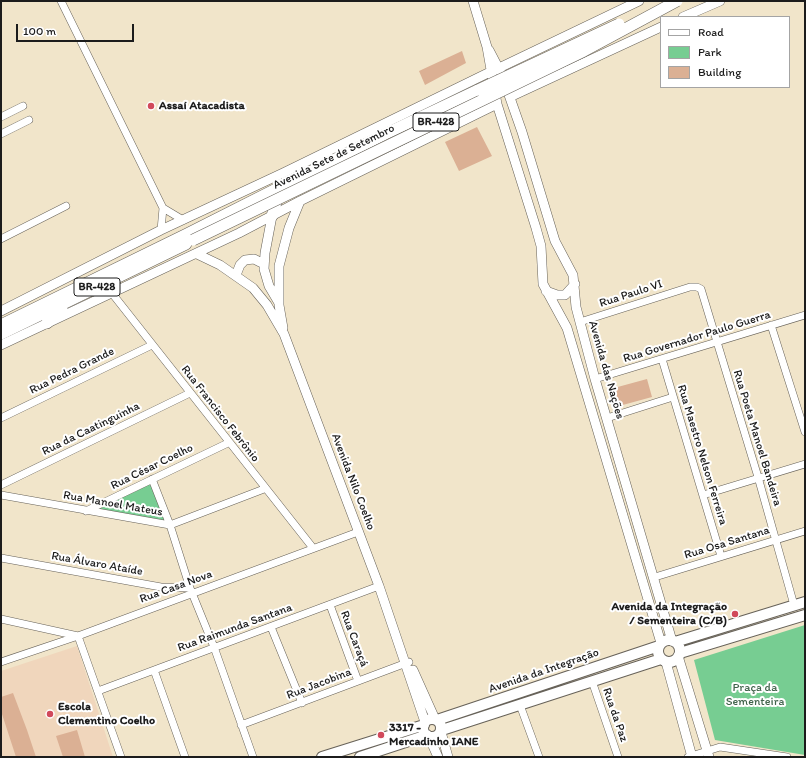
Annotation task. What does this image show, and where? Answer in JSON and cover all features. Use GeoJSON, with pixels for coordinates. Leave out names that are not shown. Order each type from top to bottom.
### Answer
{"type":"FeatureCollection","features":[{"type":"Feature","properties":{"kind":"highway","name":"Avenida Sete de Setembro"},"geometry":{"type":"LineString","coordinates":[[1,334],[72,300],[385,134],[638,16],[664,1]]}},
{"type":"Feature","properties":{"kind":"highway","name":"Avenida Sete de Setembro"},"geometry":{"type":"LineString","coordinates":[[1,324],[190,237],[277,199],[584,51],[677,1]]}},
{"type":"Feature","properties":{"kind":"highway"},"geometry":{"type":"LineString","coordinates":[[272,216],[277,199]]}},
{"type":"Feature","properties":{"kind":"highway"},"geometry":{"type":"LineString","coordinates":[[47,323],[72,300]]}},
{"type":"Feature","properties":{"kind":"main road"},"geometry":{"type":"LineString","coordinates":[[473,1],[487,47]]}},
{"type":"Feature","properties":{"kind":"main road"},"geometry":{"type":"LineString","coordinates":[[499,68],[639,1]]}},
{"type":"Feature","properties":{"kind":"main road"},"geometry":{"type":"LineString","coordinates":[[686,16],[720,1]]}},
{"type":"Feature","properties":{"kind":"main road"},"geometry":{"type":"LineString","coordinates":[[510,97],[660,27]]}},
{"type":"Feature","properties":{"kind":"main road","name":"Avenida das Nações"},"geometry":{"type":"LineString","coordinates":[[487,47],[499,68],[510,97],[555,242],[571,269],[575,284],[576,307],[595,379],[674,641]]}},
{"type":"Feature","properties":{"kind":"main road","name":"Avenida das Nações"},"geometry":{"type":"LineString","coordinates":[[487,47],[490,72],[501,119],[541,246],[541,275],[546,291],[567,328],[660,644]]}},
{"type":"Feature","properties":{"kind":"main road","name":"Avenida Sete de Setembro"},"geometry":{"type":"LineString","coordinates":[[1,311],[161,230],[490,72]]}},
{"type":"Feature","properties":{"kind":"main road","name":"Avenida Sete de Setembro"},"geometry":{"type":"LineString","coordinates":[[1,345],[111,292],[197,254],[300,201],[478,115],[497,104]]}},
{"type":"Feature","properties":{"kind":"main road"},"geometry":{"type":"LineString","coordinates":[[478,115],[490,114],[501,119]]}},
{"type":"Feature","properties":{"kind":"main road"},"geometry":{"type":"LineString","coordinates":[[284,334],[279,304],[279,266],[289,228],[300,201]]}},
{"type":"Feature","properties":{"kind":"main road"},"geometry":{"type":"LineString","coordinates":[[272,216],[264,264],[269,286],[279,304]]}},
{"type":"Feature","properties":{"kind":"main road"},"geometry":{"type":"LineString","coordinates":[[197,254],[236,276],[253,288],[262,298],[284,334]]}},
{"type":"Feature","properties":{"kind":"main road"},"geometry":{"type":"LineString","coordinates":[[236,276],[240,265],[245,260],[254,259],[264,264]]}},
{"type":"Feature","properties":{"kind":"main road"},"geometry":{"type":"LineString","coordinates":[[546,291],[565,296],[575,284]]}},
{"type":"Feature","properties":{"kind":"main road","name":"Avenida Nilo Coelho"},"geometry":{"type":"LineString","coordinates":[[284,334],[398,639],[448,757]]}},
{"type":"Feature","properties":{"kind":"main road"},"geometry":{"type":"LineString","coordinates":[[690,757],[663,660],[658,653],[660,644],[666,640],[674,641],[805,602]]}},
{"type":"Feature","properties":{"kind":"main road"},"geometry":{"type":"LineString","coordinates":[[663,660],[673,661],[679,655],[805,615]]}},
{"type":"Feature","properties":{"kind":"main road"},"geometry":{"type":"LineString","coordinates":[[674,641],[679,647],[679,655],[708,754]]}},
{"type":"Feature","properties":{"kind":"main road","name":"Avenida da Integração"},"geometry":{"type":"LineString","coordinates":[[434,725],[660,644]]}},
{"type":"Feature","properties":{"kind":"main road","name":"Avenida da Integração"},"geometry":{"type":"LineString","coordinates":[[322,757],[434,725],[520,705],[592,681],[663,660]]}},
{"type":"Feature","properties":{"kind":"main road"},"geometry":{"type":"LineString","coordinates":[[360,757],[428,736],[436,737],[434,725],[423,731],[428,736],[438,757]]}},
{"type":"Feature","properties":{"kind":"street"},"geometry":{"type":"LineString","coordinates":[[62,1],[163,208],[161,230]]}},
{"type":"Feature","properties":{"kind":"street"},"geometry":{"type":"LineString","coordinates":[[1,117],[23,106]]}},
{"type":"Feature","properties":{"kind":"street"},"geometry":{"type":"LineString","coordinates":[[1,134],[29,120]]}},
{"type":"Feature","properties":{"kind":"street"},"geometry":{"type":"LineString","coordinates":[[1,238],[66,206]]}},
{"type":"Feature","properties":{"kind":"street"},"geometry":{"type":"LineString","coordinates":[[163,208],[183,220]]}},
{"type":"Feature","properties":{"kind":"street","name":"Rua Paulo VI"},"geometry":{"type":"LineString","coordinates":[[580,322],[690,287]]}},
{"type":"Feature","properties":{"kind":"street","name":"Rua Poeta Manoel Bandeira"},"geometry":{"type":"LineString","coordinates":[[690,287],[697,287],[703,294],[716,342],[758,477],[794,605]]}},
{"type":"Feature","properties":{"kind":"street","name":"Rua Francisco Febrônio"},"geometry":{"type":"LineString","coordinates":[[111,292],[264,489],[313,548]]}},
{"type":"Feature","properties":{"kind":"street","name":"Rua Governador Paulo Guerra"},"geometry":{"type":"LineString","coordinates":[[595,379],[805,315]]}},
{"type":"Feature","properties":{"kind":"street"},"geometry":{"type":"LineString","coordinates":[[771,325],[805,432]]}},
{"type":"Feature","properties":{"kind":"street","name":"Rua Pedra Grande"},"geometry":{"type":"LineString","coordinates":[[1,418],[152,345]]}},
{"type":"Feature","properties":{"kind":"street","name":"Rua Maestro Nelson Ferreira"},"geometry":{"type":"LineString","coordinates":[[662,359],[721,556]]}},
{"type":"Feature","properties":{"kind":"street","name":"Rua da Caatinguinha"},"geometry":{"type":"LineString","coordinates":[[1,485],[190,393]]}},
{"type":"Feature","properties":{"kind":"street"},"geometry":{"type":"LineString","coordinates":[[607,418],[673,398]]}},
{"type":"Feature","properties":{"kind":"street","name":"Rua César Coelho"},"geometry":{"type":"LineString","coordinates":[[86,511],[228,442]]}},
{"type":"Feature","properties":{"kind":"street"},"geometry":{"type":"LineString","coordinates":[[703,495],[758,477],[805,464]]}},
{"type":"Feature","properties":{"kind":"street"},"geometry":{"type":"LineString","coordinates":[[152,479],[170,525],[191,591],[214,647],[253,757]]}},
{"type":"Feature","properties":{"kind":"street","name":"Rua Manoel Mateus"},"geometry":{"type":"LineString","coordinates":[[1,495],[170,525],[264,489]]}},
{"type":"Feature","properties":{"kind":"street","name":"Rua Osa Santana"},"geometry":{"type":"LineString","coordinates":[[654,577],[805,531]]}},
{"type":"Feature","properties":{"kind":"street","name":"Rua Casa Nova"},"geometry":{"type":"LineString","coordinates":[[1,662],[78,636],[191,591],[358,532]]}},
{"type":"Feature","properties":{"kind":"street","name":"Rua Álvaro Ataíde"},"geometry":{"type":"LineString","coordinates":[[1,558],[191,591]]}},
{"type":"Feature","properties":{"kind":"street","name":"Rua Raimunda Santana"},"geometry":{"type":"LineString","coordinates":[[98,691],[379,586]]}},
{"type":"Feature","properties":{"kind":"street","name":"Rua Caraçá"},"geometry":{"type":"LineString","coordinates":[[330,605],[358,681]]}},
{"type":"Feature","properties":{"kind":"street"},"geometry":{"type":"LineString","coordinates":[[1,619],[78,636],[121,757]]}},
{"type":"Feature","properties":{"kind":"street"},"geometry":{"type":"LineString","coordinates":[[271,627],[302,703]]}},
{"type":"Feature","properties":{"kind":"street","name":"Rua Jacobina"},"geometry":{"type":"LineString","coordinates":[[242,725],[407,662]]}},
{"type":"Feature","properties":{"kind":"street"},"geometry":{"type":"LineString","coordinates":[[154,670],[186,757]]}},
{"type":"Feature","properties":{"kind":"street","name":"Rua da Paz"},"geometry":{"type":"LineString","coordinates":[[592,681],[618,757]]}},
{"type":"Feature","properties":{"kind":"street"},"geometry":{"type":"LineString","coordinates":[[520,705],[539,757]]}},
{"type":"Feature","properties":{"kind":"street"},"geometry":{"type":"LineString","coordinates":[[690,757],[708,754],[720,747],[783,757]]}},
{"type":"Feature","properties":{"kind":"shaded area","name":"Escola Clementino Coelho"},"geometry":{"type":"Polygon","coordinates":[[[77,646],[113,757],[1,757],[1,671],[77,646]]]}},
{"type":"Feature","properties":{"kind":"green space"},"geometry":{"type":"Polygon","coordinates":[[[150,484],[168,523],[92,511],[150,484]]]}},
{"type":"Feature","properties":{"kind":"green space","name":"Praça da Sementeira"},"geometry":{"type":"Polygon","coordinates":[[[805,625],[805,755],[715,740],[694,660],[805,625]]]}},
{"type":"Feature","properties":{"kind":"building"},"geometry":{"type":"Polygon","coordinates":[[[462,51],[466,63],[425,85],[419,71],[462,51]]]}},
{"type":"Feature","properties":{"kind":"building"},"geometry":{"type":"Polygon","coordinates":[[[477,127],[492,156],[459,171],[445,142],[477,127]]]}},
{"type":"Feature","properties":{"kind":"building"},"geometry":{"type":"Polygon","coordinates":[[[647,379],[652,397],[619,406],[614,388],[647,379]]]}},
{"type":"Feature","properties":{"kind":"building"},"geometry":{"type":"Polygon","coordinates":[[[13,693],[36,757],[16,757],[1,711],[1,697],[13,693]]]}},
{"type":"Feature","properties":{"kind":"building"},"geometry":{"type":"Polygon","coordinates":[[[77,730],[85,757],[63,757],[56,736],[77,730]]]}},
{"type":"Feature","properties":{"kind":"place","name":"Assaí Atacadista"},"geometry":{"type":"Point","coordinates":[151,106]}},
{"type":"Feature","properties":{"kind":"place","name":"Avenida da Integração / Sementeira (C/B)"},"geometry":{"type":"Point","coordinates":[735,614]}},
{"type":"Feature","properties":{"kind":"place","name":"Escola Clementino Coelho"},"geometry":{"type":"Point","coordinates":[50,714]}},
{"type":"Feature","properties":{"kind":"place","name":"3317 - Mercadinho IANE"},"geometry":{"type":"Point","coordinates":[381,735]}}]}
